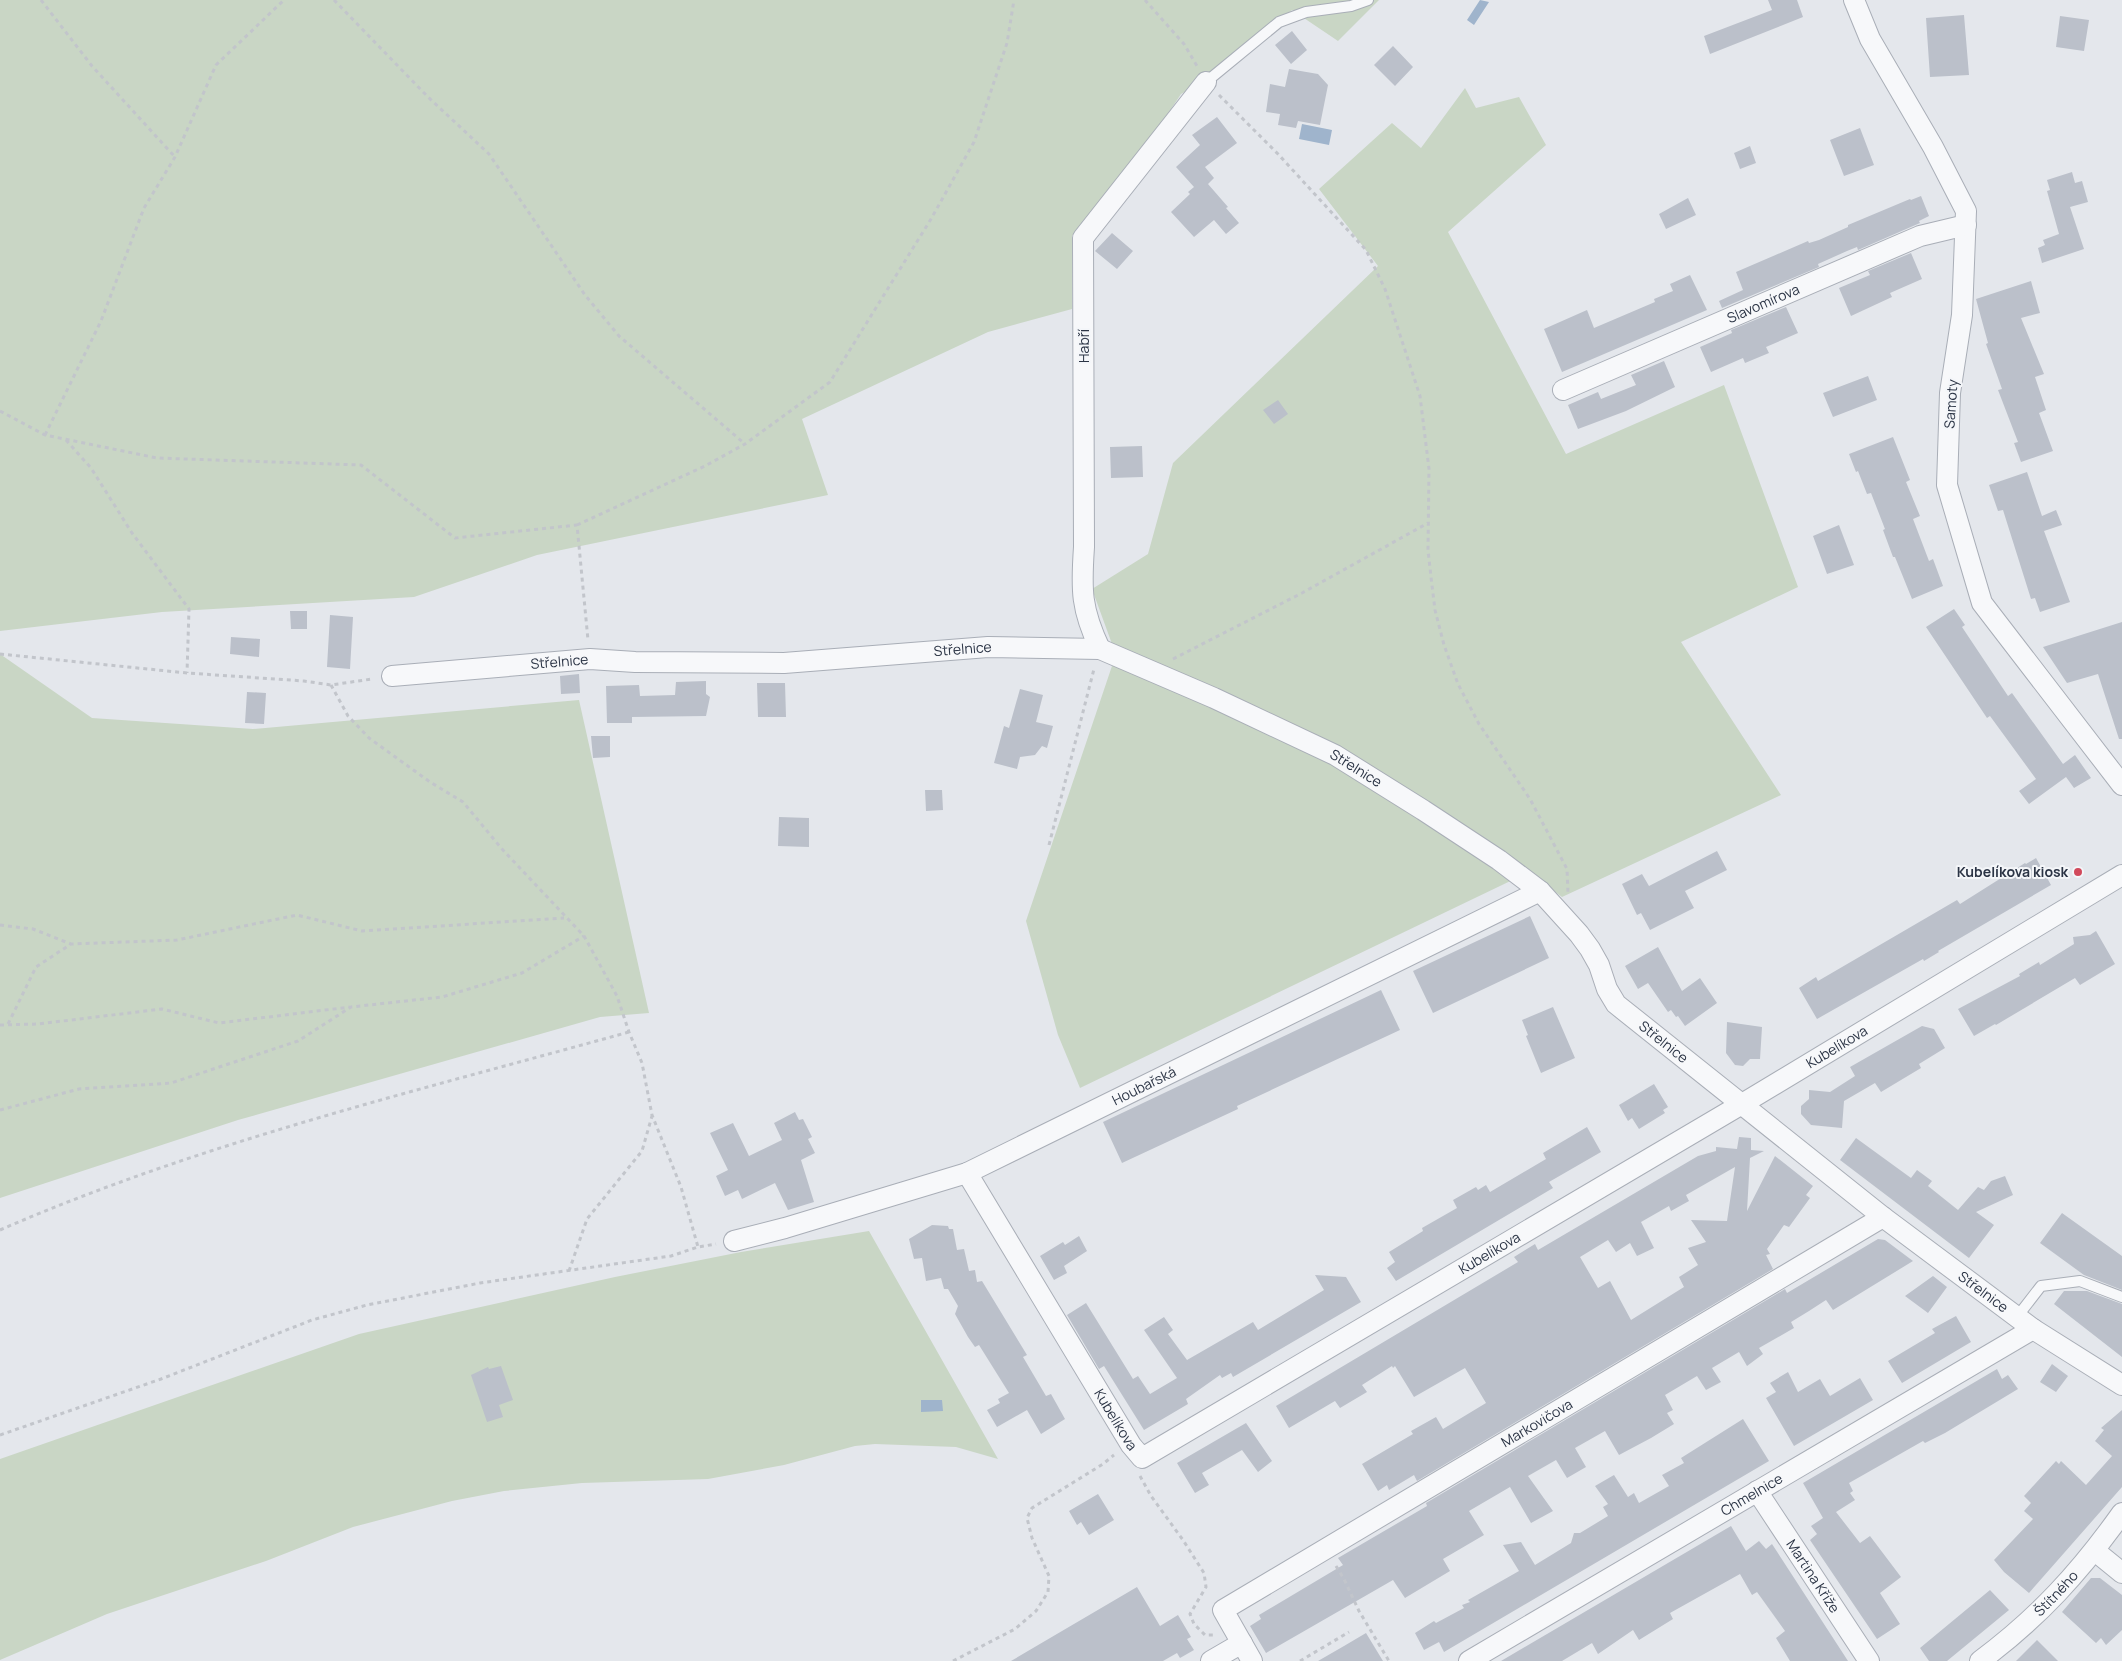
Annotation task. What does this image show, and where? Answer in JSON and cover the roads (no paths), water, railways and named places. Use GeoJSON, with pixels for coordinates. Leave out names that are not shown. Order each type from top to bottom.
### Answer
{"type":"FeatureCollection","features":[{"type":"Feature","properties":{"kind":"street","name":"Samoty"},"geometry":{"type":"LineString","coordinates":[[1854,0],[1870,39],[1933,148],[1966,211],[1962,315],[1950,393],[1947,486],[1982,603],[2122,785]]}},
{"type":"Feature","properties":{"kind":"street","name":"Habří"},"geometry":{"type":"LineString","coordinates":[[1100,649],[1088,625],[1081,590],[1084,547],[1083,238],[1206,82]]}},
{"type":"Feature","properties":{"kind":"street","name":"Slavomírova"},"geometry":{"type":"LineString","coordinates":[[1563,390],[1920,236],[1966,225]]}},
{"type":"Feature","properties":{"kind":"street","name":"Střelnice"},"geometry":{"type":"LineString","coordinates":[[392,676],[590,659],[635,662],[784,663],[988,647],[1100,649],[1335,755],[1423,810],[1540,891],[1590,949],[1616,1004],[1883,1217],[2025,1323],[2122,1385]]}},
{"type":"Feature","properties":{"kind":"street","name":"Kubelíkova"},"geometry":{"type":"LineString","coordinates":[[967,1173],[1131,1444],[1142,1458],[1742,1104],[2122,875]]}},
{"type":"Feature","properties":{"kind":"street","name":"Houbařská"},"geometry":{"type":"LineString","coordinates":[[734,1241],[785,1228],[967,1173],[1540,891]]}},
{"type":"Feature","properties":{"kind":"street","name":"Markovičova"},"geometry":{"type":"LineString","coordinates":[[1237,1635],[1223,1610],[1883,1217]]}},
{"type":"Feature","properties":{"kind":"street","name":"Chmelnice"},"geometry":{"type":"LineString","coordinates":[[1469,1661],[1757,1491],[2025,1323]]}},
{"type":"Feature","properties":{"kind":"street","name":"Martina Kříže"},"geometry":{"type":"LineString","coordinates":[[1757,1491],[1869,1661]]}},
{"type":"Feature","properties":{"kind":"street","name":"Štítného"},"geometry":{"type":"LineString","coordinates":[[1980,1661],[2031,1620],[2095,1551],[2122,1513]]}},
{"type":"Feature","properties":{"kind":"street"},"geometry":{"type":"LineString","coordinates":[[2095,1551],[2122,1573]]}},
{"type":"Feature","properties":{"kind":"street"},"geometry":{"type":"LineString","coordinates":[[1211,1661],[1237,1635],[1252,1661]]}},
{"type":"Feature","properties":{"kind":"lane"},"geometry":{"type":"LineString","coordinates":[[1206,82],[1279,22],[1306,12],[1351,6],[1368,0]]}},
{"type":"Feature","properties":{"kind":"lane"},"geometry":{"type":"LineString","coordinates":[[2025,1323],[2041,1286],[2080,1281],[2122,1297]]}},
{"type":"Feature","properties":{"kind":"water"},"geometry":{"type":"Polygon","coordinates":[[[1480,0],[1489,2],[1474,25],[1467,20],[1480,0]]]}},
{"type":"Feature","properties":{"kind":"water"},"geometry":{"type":"Polygon","coordinates":[[[1302,124],[1332,130],[1329,145],[1299,139],[1302,124]]]}},
{"type":"Feature","properties":{"kind":"water"},"geometry":{"type":"Polygon","coordinates":[[[921,1400],[942,1400],[943,1411],[921,1412],[921,1400]]]}},
{"type":"Feature","properties":{"kind":"place","name":"Kubelíkova kiosk"},"geometry":{"type":"Point","coordinates":[2078,872]}}]}
